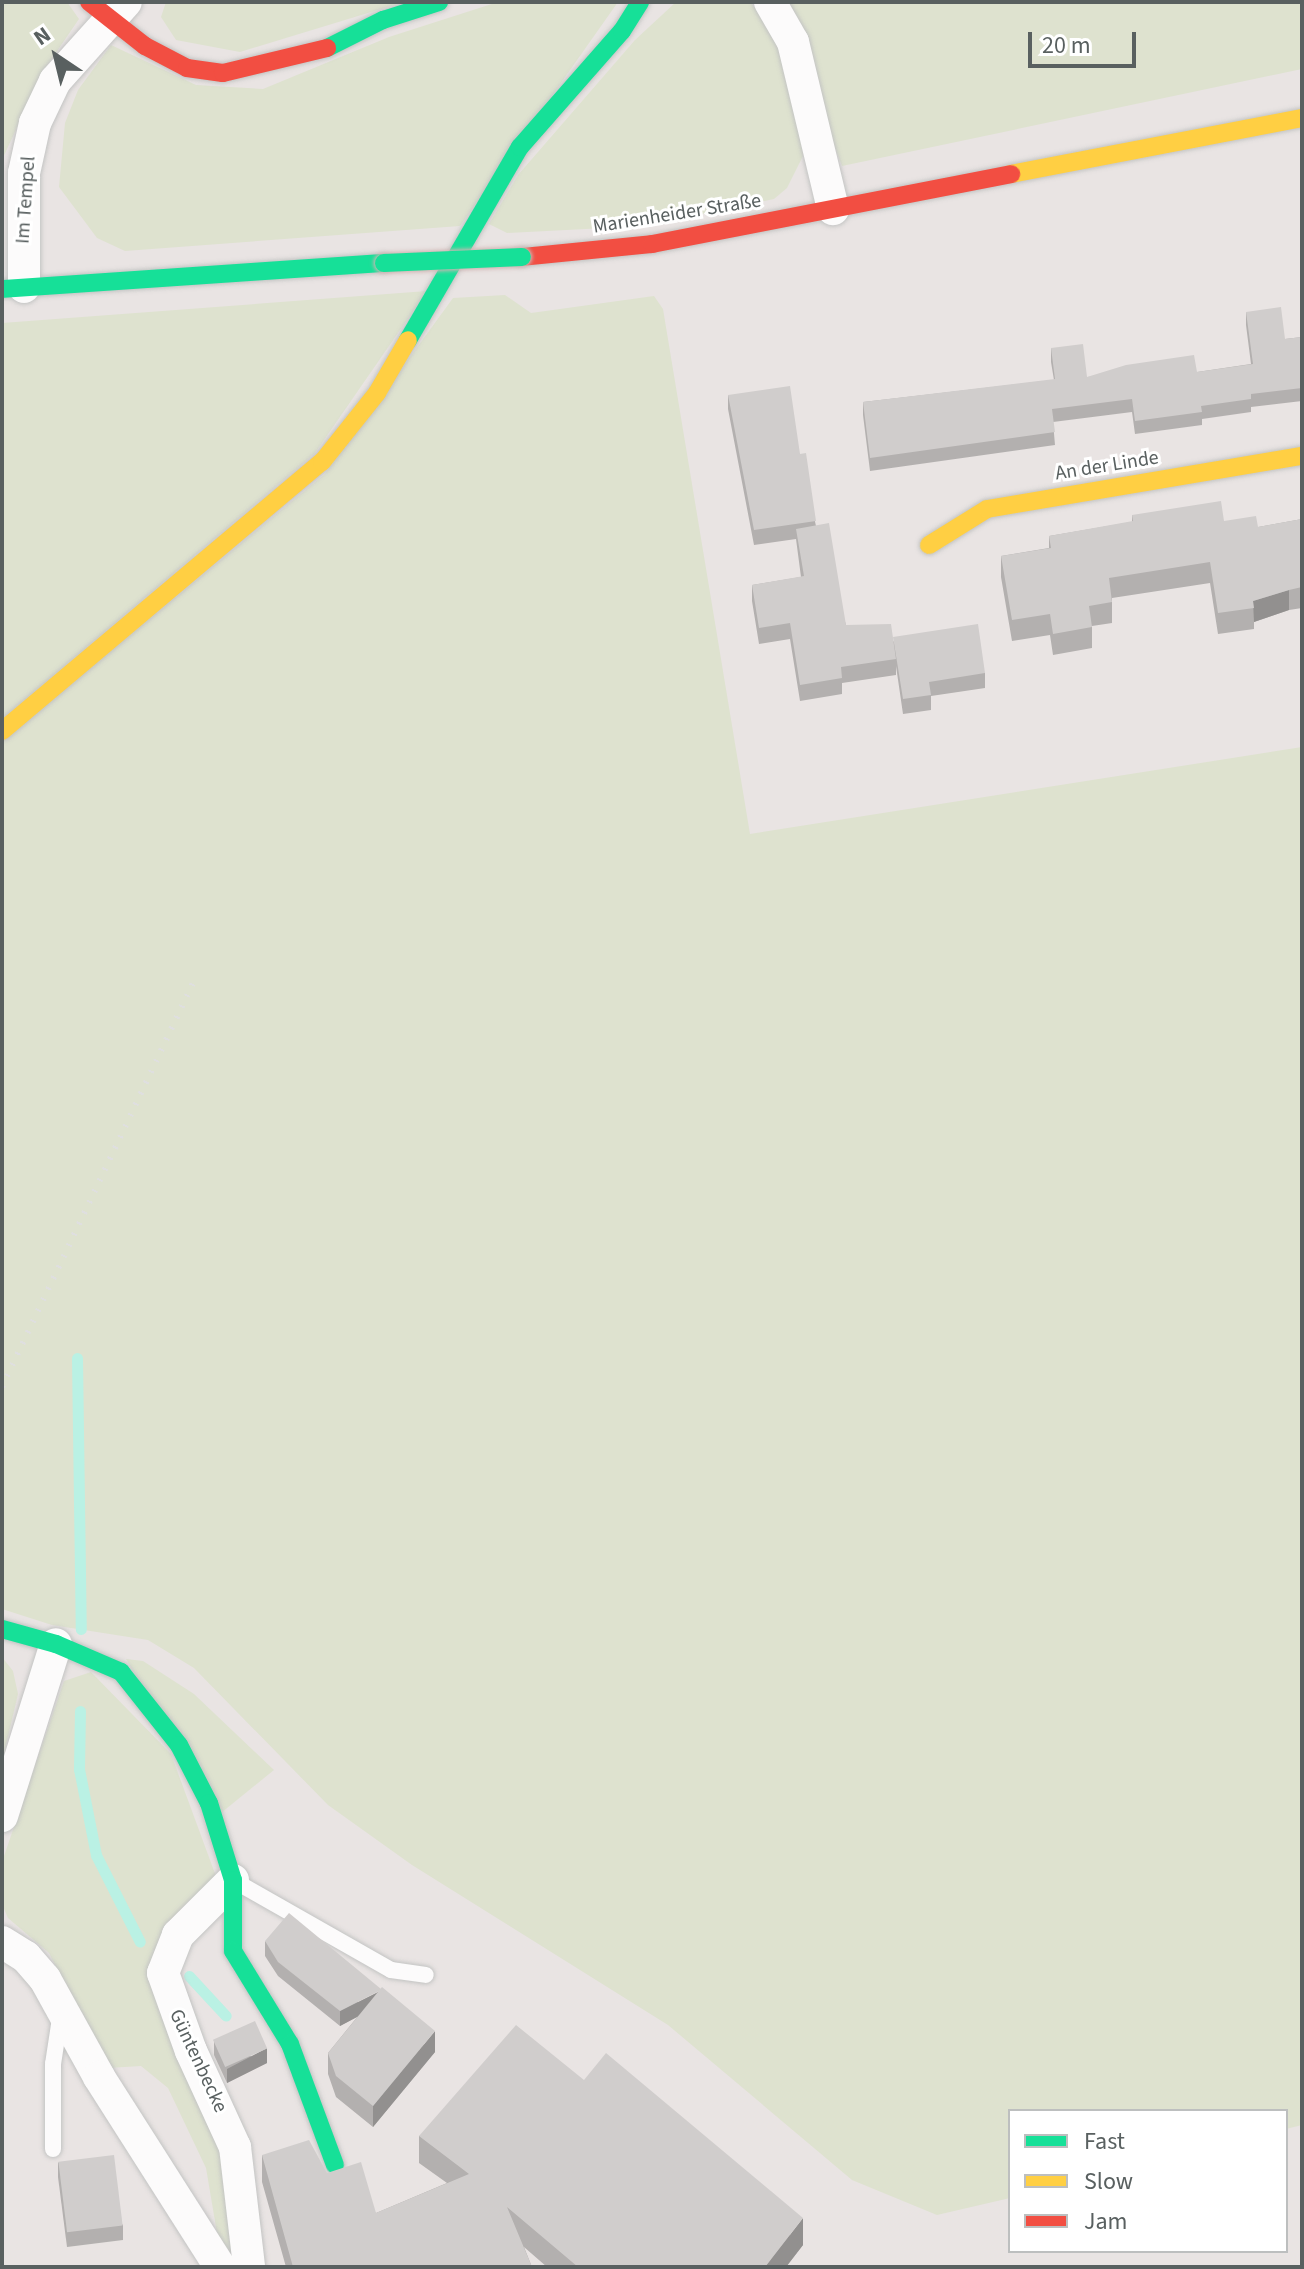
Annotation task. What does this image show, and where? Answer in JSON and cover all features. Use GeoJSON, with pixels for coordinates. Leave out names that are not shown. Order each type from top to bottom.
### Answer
{"type":"FeatureCollection","features":[{"type":"Feature","properties":{"kind":"street"},"geometry":{"type":"LineString","coordinates":[[108,7],[145,46],[187,68],[223,73],[318,53],[383,20],[439,2]]}},
{"type":"Feature","properties":{"kind":"street"},"geometry":{"type":"LineString","coordinates":[[2,731],[322,462],[377,393],[520,147],[622,31],[640,2]]}},
{"type":"Feature","properties":{"kind":"street"},"geometry":{"type":"LineString","coordinates":[[770,2],[793,42],[833,209]]}},
{"type":"Feature","properties":{"kind":"street","name":"Im Tempel"},"geometry":{"type":"LineString","coordinates":[[13,288],[24,173],[35,123],[55,81],[108,7]]}},
{"type":"Feature","properties":{"kind":"street","name":"Marienheider Straße"},"geometry":{"type":"LineString","coordinates":[[13,288],[384,263],[522,257],[652,244],[1302,118]]}},
{"type":"Feature","properties":{"kind":"street","name":"An der Linde"},"geometry":{"type":"LineString","coordinates":[[929,545],[987,509],[1302,456]]}},
{"type":"Feature","properties":{"kind":"street"},"geometry":{"type":"LineString","coordinates":[[2,1629],[56,1644],[121,1672],[179,1745],[209,1803],[233,1880],[233,1951],[290,2044],[335,2165]]}},
{"type":"Feature","properties":{"kind":"street"},"geometry":{"type":"LineString","coordinates":[[2,1816],[56,1644]]}},
{"type":"Feature","properties":{"kind":"street","name":"Güntenbecke"},"geometry":{"type":"LineString","coordinates":[[233,1880],[178,1935],[163,1973],[235,2147],[249,2267]]}},
{"type":"Feature","properties":{"kind":"street"},"geometry":{"type":"LineString","coordinates":[[2,1942],[26,1957],[62,2010],[220,2267]]}},
{"type":"Feature","properties":{"kind":"lane"},"geometry":{"type":"LineString","coordinates":[[233,1880],[391,1970],[426,1975]]}},
{"type":"Feature","properties":{"kind":"lane"},"geometry":{"type":"LineString","coordinates":[[53,2149],[53,2064],[62,2010]]}},
{"type":"Feature","properties":{"kind":"green space"},"geometry":{"type":"Polygon","coordinates":[[[2,2],[67,2],[79,19],[42,73],[2,160],[2,2]]]}},
{"type":"Feature","properties":{"kind":"green space"},"geometry":{"type":"Polygon","coordinates":[[[166,2],[404,2],[240,52],[176,40],[161,17],[166,2]]]}},
{"type":"Feature","properties":{"kind":"green space"},"geometry":{"type":"Polygon","coordinates":[[[498,2],[618,2],[460,226],[125,251],[97,238],[59,187],[65,123],[78,90],[111,45],[196,85],[263,89],[389,37],[498,2]]]}},
{"type":"Feature","properties":{"kind":"green space"},"geometry":{"type":"Polygon","coordinates":[[[676,2],[750,2],[785,45],[805,152],[787,188],[774,199],[644,226],[507,233],[489,224],[518,175],[635,40],[676,2]]]}},
{"type":"Feature","properties":{"kind":"green space"},"geometry":{"type":"Polygon","coordinates":[[[780,2],[1302,2],[1302,69],[842,166],[780,2]]]}},
{"type":"Feature","properties":{"kind":"green space"},"geometry":{"type":"Polygon","coordinates":[[[427,291],[315,453],[2,719],[2,323],[427,291]]]}},
{"type":"Feature","properties":{"kind":"green space"},"geometry":{"type":"Polygon","coordinates":[[[505,295],[531,313],[654,296],[663,309],[750,834],[1302,747],[1302,2125],[1288,2128],[1288,2109],[1008,2109],[1008,2198],[937,2215],[852,2180],[668,2025],[412,1865],[328,1805],[194,1668],[148,1640],[52,1625],[2,1609],[2,741],[325,474],[453,298],[505,295]]]}},
{"type":"Feature","properties":{"kind":"green space"},"geometry":{"type":"Polygon","coordinates":[[[2,1657],[13,1671],[18,1694],[2,1762],[2,1657]]]}},
{"type":"Feature","properties":{"kind":"green space"},"geometry":{"type":"Polygon","coordinates":[[[126,1659],[143,1661],[194,1694],[274,1770],[221,1813],[126,1659]]]}},
{"type":"Feature","properties":{"kind":"green space"},"geometry":{"type":"Polygon","coordinates":[[[91,1672],[171,1754],[217,1879],[160,1946],[217,2128],[239,2267],[218,2239],[206,2168],[168,2088],[141,2066],[108,2068],[49,1953],[8,1918],[2,1904],[2,1862],[64,1681],[91,1672]]]}},
{"type":"Feature","properties":{"kind":"building"},"geometry":{"type":"Polygon","coordinates":[[[1281,307],[1285,339],[1302,337],[1302,388],[1251,394],[1251,399],[1201,406],[1202,412],[1135,421],[1132,399],[1052,409],[1055,432],[870,458],[863,402],[1055,379],[1051,348],[1083,344],[1087,377],[1126,365],[1194,355],[1197,372],[1253,364],[1246,312],[1281,307]]]}},
{"type":"Feature","properties":{"kind":"building"},"geometry":{"type":"Polygon","coordinates":[[[790,386],[800,454],[806,453],[816,521],[754,530],[728,395],[790,386]]]}},
{"type":"Feature","properties":{"kind":"building"},"geometry":{"type":"Polygon","coordinates":[[[1221,501],[1224,521],[1256,516],[1258,527],[1302,519],[1302,587],[1253,601],[1254,608],[1218,613],[1210,562],[1109,578],[1112,602],[1089,606],[1092,627],[1053,634],[1050,614],[1012,620],[1001,556],[1051,548],[1049,536],[1133,521],[1132,515],[1221,501]]]}},
{"type":"Feature","properties":{"kind":"building"},"geometry":{"type":"Polygon","coordinates":[[[829,523],[846,625],[891,624],[896,659],[841,667],[842,678],[800,685],[790,623],[759,628],[752,585],[804,576],[796,529],[829,523]]]}},
{"type":"Feature","properties":{"kind":"building"},"geometry":{"type":"Polygon","coordinates":[[[978,624],[985,673],[929,682],[931,695],[903,699],[893,637],[978,624]]]}},
{"type":"Feature","properties":{"kind":"building"},"geometry":{"type":"Polygon","coordinates":[[[289,1913],[381,1989],[340,2011],[278,1962],[265,1941],[289,1913]]]}},
{"type":"Feature","properties":{"kind":"building"},"geometry":{"type":"Polygon","coordinates":[[[382,1987],[435,2031],[373,2106],[336,2076],[328,2053],[382,1987]]]}},
{"type":"Feature","properties":{"kind":"building"},"geometry":{"type":"Polygon","coordinates":[[[255,2021],[267,2048],[225,2067],[213,2040],[255,2021]]]}},
{"type":"Feature","properties":{"kind":"building"},"geometry":{"type":"Polygon","coordinates":[[[516,2025],[584,2080],[606,2053],[803,2218],[765,2267],[578,2267],[507,2207],[532,2267],[293,2267],[262,2155],[309,2140],[327,2173],[361,2162],[376,2213],[469,2174],[419,2136],[516,2025]]]}},
{"type":"Feature","properties":{"kind":"building"},"geometry":{"type":"Polygon","coordinates":[[[114,2155],[123,2225],[67,2232],[58,2162],[114,2155]]]}},
{"type":"Feature","properties":{"kind":"waterway"},"geometry":{"type":"LineString","coordinates":[[77,1358],[81,1629]]}},
{"type":"Feature","properties":{"kind":"waterway","name":"Güntenbecke"},"geometry":{"type":"LineString","coordinates":[[80,1711],[79,1769],[96,1855],[140,1942]]}},
{"type":"Feature","properties":{"kind":"waterway","name":"Güntenbecke"},"geometry":{"type":"LineString","coordinates":[[189,1976],[226,2016]]}},
{"type":"Feature","properties":{"kind":"railway"},"geometry":{"type":"LineString","coordinates":[[2,1387],[196,976]]}},
{"type":"Feature","properties":{"kind":"traffic: fast"},"geometry":{"type":"LineString","coordinates":[[327,48],[383,20],[439,2]]}},
{"type":"Feature","properties":{"kind":"traffic: fast"},"geometry":{"type":"LineString","coordinates":[[408,340],[520,147],[622,31],[640,2]]}},
{"type":"Feature","properties":{"kind":"traffic: fast"},"geometry":{"type":"LineString","coordinates":[[384,263],[522,257]]}},
{"type":"Feature","properties":{"kind":"traffic: fast"},"geometry":{"type":"LineString","coordinates":[[2,289],[384,263]]}},
{"type":"Feature","properties":{"kind":"traffic: fast"},"geometry":{"type":"LineString","coordinates":[[2,1629],[56,1644],[121,1672],[179,1745],[209,1803],[233,1880],[233,1951],[290,2044],[335,2165]]}},
{"type":"Feature","properties":{"kind":"traffic: slow"},"geometry":{"type":"LineString","coordinates":[[1011,174],[1302,118]]}},
{"type":"Feature","properties":{"kind":"traffic: slow"},"geometry":{"type":"LineString","coordinates":[[2,731],[322,462],[377,393],[408,340]]}},
{"type":"Feature","properties":{"kind":"traffic: slow"},"geometry":{"type":"LineString","coordinates":[[929,545],[987,509],[1302,456]]}},
{"type":"Feature","properties":{"kind":"traffic: jam"},"geometry":{"type":"LineString","coordinates":[[89,2],[145,46],[187,68],[223,73],[327,48]]}},
{"type":"Feature","properties":{"kind":"traffic: jam"},"geometry":{"type":"LineString","coordinates":[[522,257],[652,244],[1011,174]]}}]}
